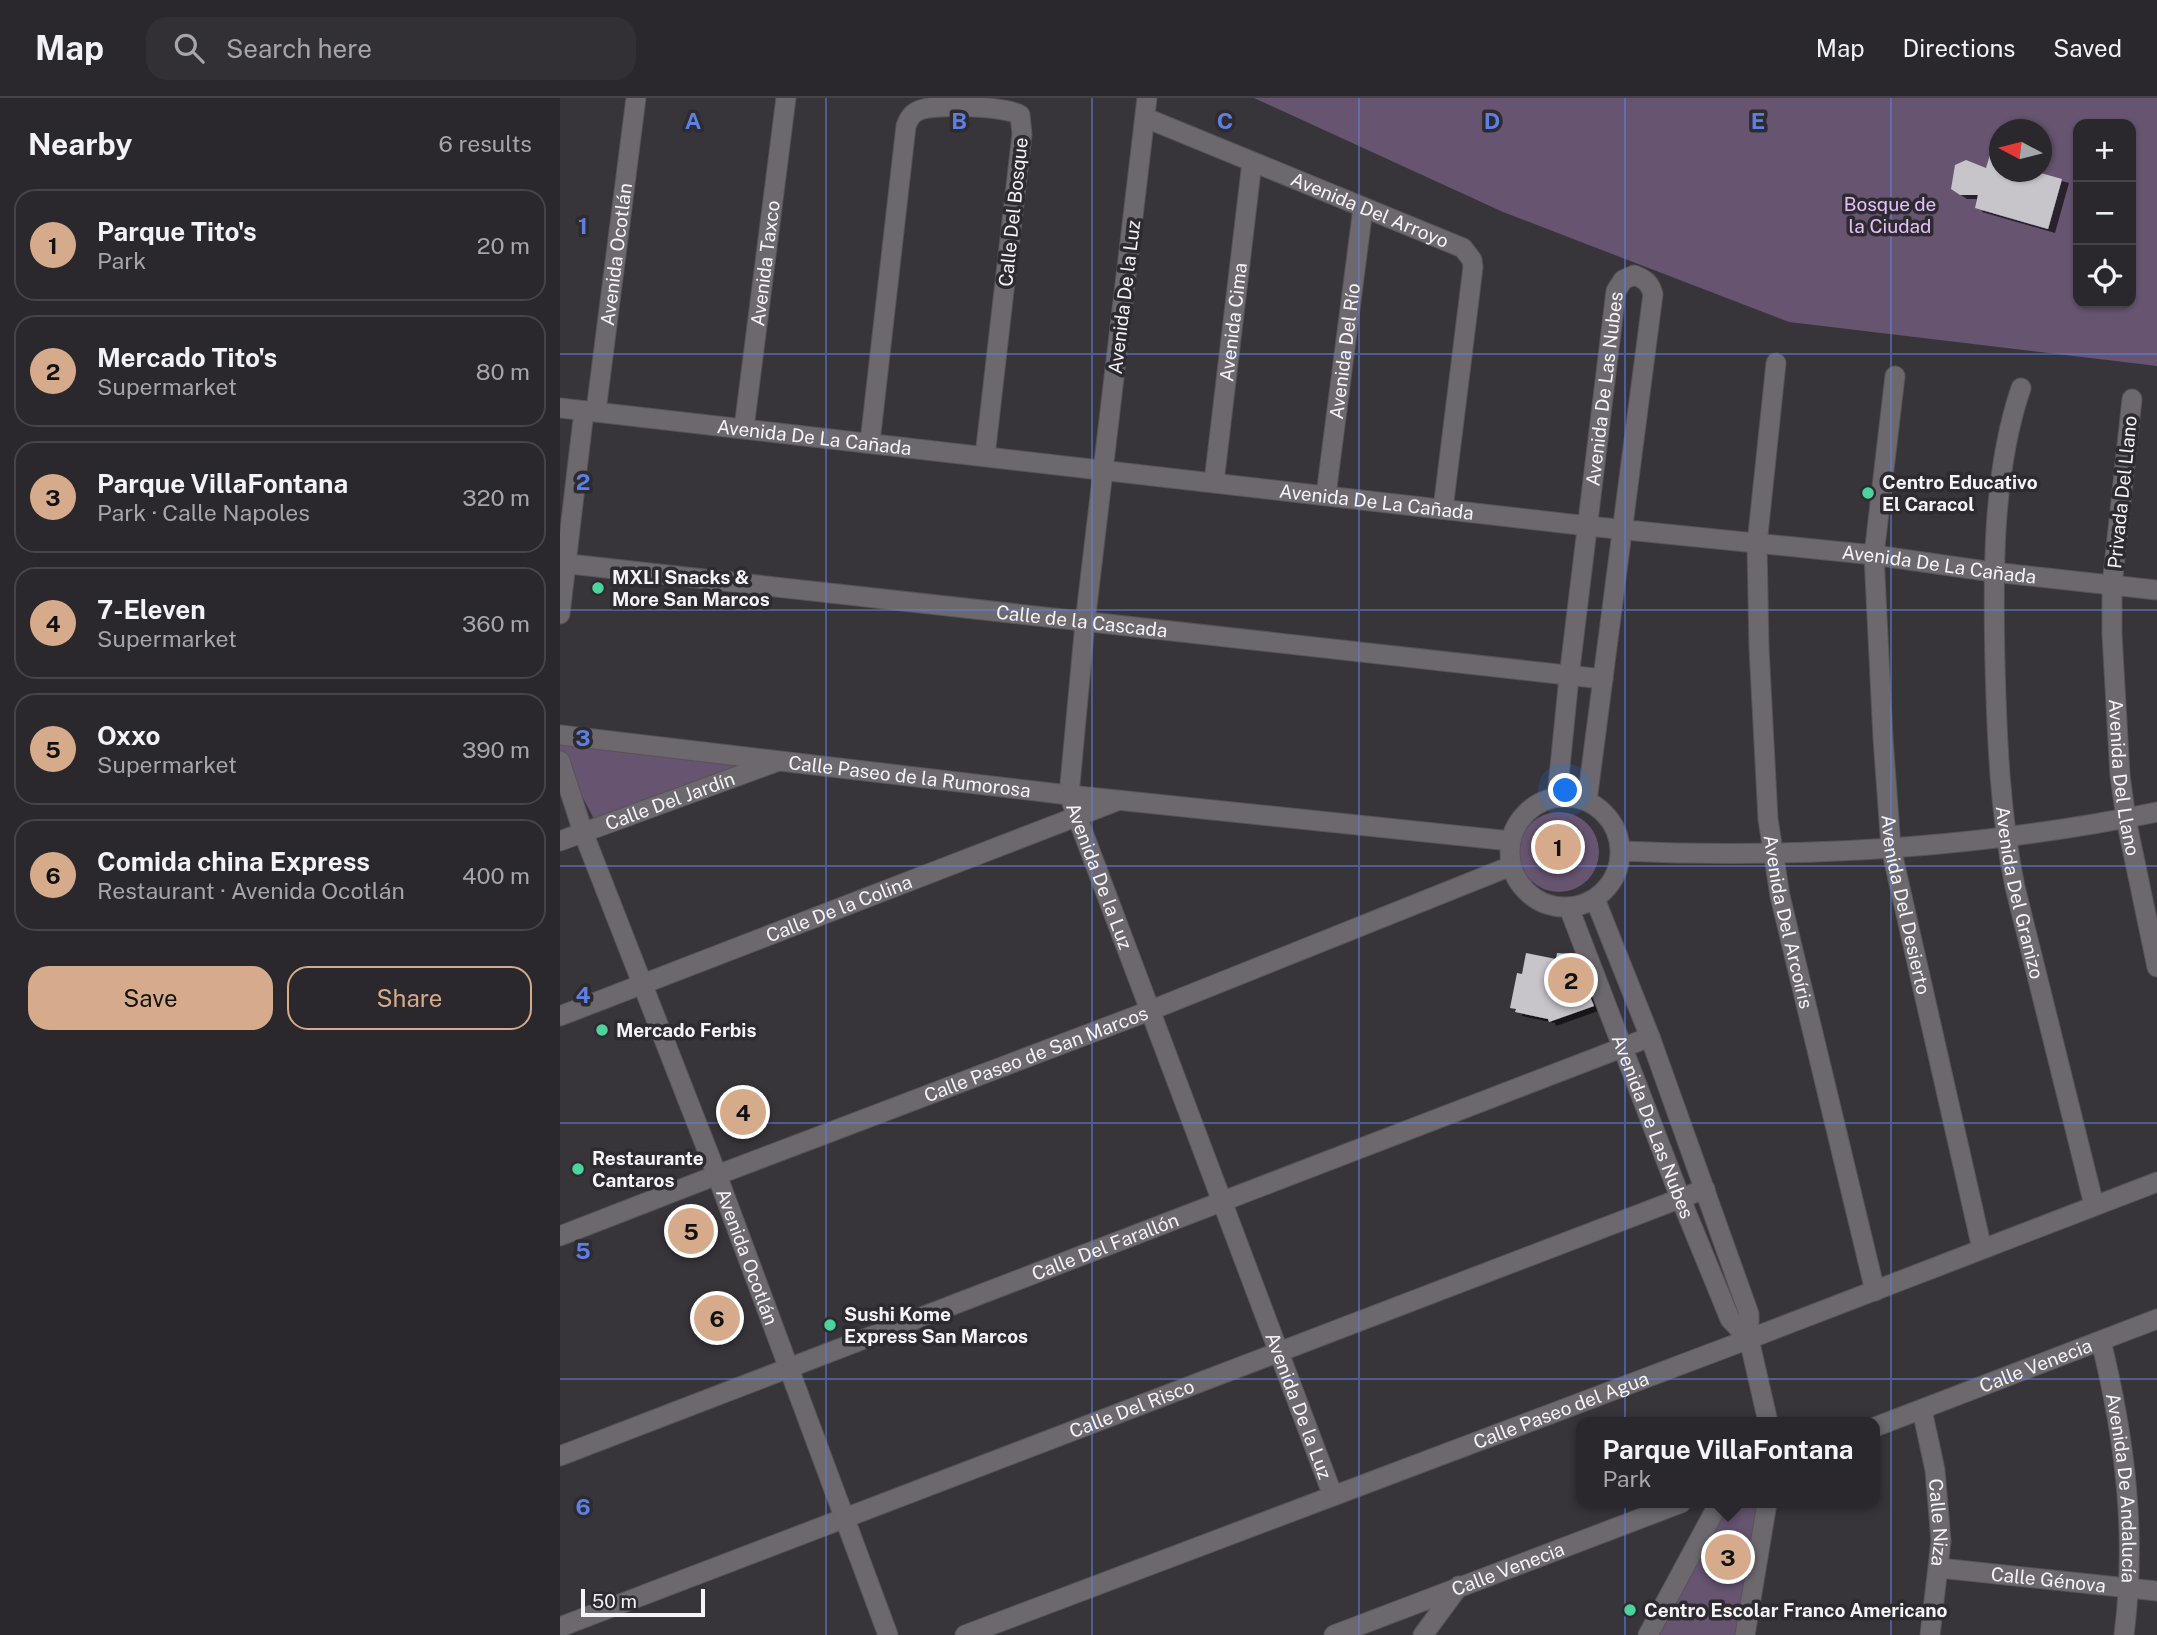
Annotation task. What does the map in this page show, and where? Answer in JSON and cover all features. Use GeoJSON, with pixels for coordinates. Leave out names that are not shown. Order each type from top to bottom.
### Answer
{"type":"FeatureCollection","features":[{"type":"Feature","properties":{"kind":"street","name":"Avenida Ocotlán"},"geometry":{"type":"LineString","coordinates":[[560,614],[562,563],[590,411],[636,98]]}},
{"type":"Feature","properties":{"kind":"street","name":"Avenida Taxco"},"geometry":{"type":"LineString","coordinates":[[744,428],[786,98]]}},
{"type":"Feature","properties":{"kind":"street","name":"Avenida De la Luz"},"geometry":{"type":"LineString","coordinates":[[1147,98],[1085,622],[1069,795],[1333,1496]]}},
{"type":"Feature","properties":{"kind":"street","name":"Calle Del Bosque"},"geometry":{"type":"LineString","coordinates":[[870,442],[906,126],[914,113],[929,107],[999,109],[1020,115],[1023,134],[985,456]]}},
{"type":"Feature","properties":{"kind":"street","name":"Avenida Del Arroyo"},"geometry":{"type":"LineString","coordinates":[[1146,118],[1463,247],[1472,260],[1443,509]]}},
{"type":"Feature","properties":{"kind":"street","name":"Avenida Cima"},"geometry":{"type":"LineString","coordinates":[[1214,482],[1252,162]]}},
{"type":"Feature","properties":{"kind":"street","name":"Avenida Del Río"},"geometry":{"type":"LineString","coordinates":[[1326,495],[1363,208]]}},
{"type":"Feature","properties":{"kind":"street","name":"Avenida De Las Nubes"},"geometry":{"type":"LineString","coordinates":[[1557,797],[1616,291],[1623,280],[1634,275],[1644,279],[1651,286],[1653,294],[1587,801]]}},
{"type":"Feature","properties":{"kind":"street","name":"Avenida Del Arcoíris"},"geometry":{"type":"LineString","coordinates":[[1776,363],[1757,544],[1764,754],[1772,854],[1795,963],[1875,1291]]}},
{"type":"Feature","properties":{"kind":"street","name":"Avenida Del Desierto"},"geometry":{"type":"LineString","coordinates":[[1895,376],[1874,555],[1881,713],[1891,848],[1982,1249]]}},
{"type":"Feature","properties":{"kind":"street","name":"Avenida Del Granizo"},"geometry":{"type":"LineString","coordinates":[[2021,388],[2010,430],[2003,475],[1993,572],[1996,706],[2005,837],[2094,1205]]}},
{"type":"Feature","properties":{"kind":"street","name":"Privada Del Llano"},"geometry":{"type":"LineString","coordinates":[[2112,585],[2132,399]]}},
{"type":"Feature","properties":{"kind":"street","name":"Avenida De La Cañada"},"geometry":{"type":"LineString","coordinates":[[560,408],[1622,530],[1874,555],[1993,572],[2157,590]]}},
{"type":"Feature","properties":{"kind":"street","name":"Calle de la Cascada"},"geometry":{"type":"LineString","coordinates":[[562,563],[1603,679]]}},
{"type":"Feature","properties":{"kind":"street","name":"Avenida Del Llano"},"geometry":{"type":"LineString","coordinates":[[2112,585],[2116,702],[2126,819],[2157,967]]}},
{"type":"Feature","properties":{"kind":"street","name":"Calle Paseo de la Rumorosa"},"geometry":{"type":"LineString","coordinates":[[560,735],[1119,801],[1511,841]]}},
{"type":"Feature","properties":{"kind":"street","name":"Avenida Ocotlán"},"geometry":{"type":"LineString","coordinates":[[560,761],[583,832],[718,1175],[887,1635]]}},
{"type":"Feature","properties":{"kind":"street","name":"Calle Del Jardín"},"geometry":{"type":"LineString","coordinates":[[560,841],[781,761]]}},
{"type":"Feature","properties":{"kind":"street"},"geometry":{"type":"LineString","coordinates":[[1557,797],[1587,801],[1605,813],[1616,830],[1621,851],[1618,870],[1609,887],[1595,900],[1569,908],[1550,906],[1532,897],[1519,883],[1511,866],[1511,841],[1520,821],[1535,805],[1557,797]]}},
{"type":"Feature","properties":{"kind":"street","name":"Calle De la Colina"},"geometry":{"type":"LineString","coordinates":[[560,1016],[1119,801]]}},
{"type":"Feature","properties":{"kind":"street"},"geometry":{"type":"LineString","coordinates":[[1621,851],[1699,855],[1891,848],[2005,837],[2157,813]]}},
{"type":"Feature","properties":{"kind":"street","name":"Calle Paseo de San Marcos"},"geometry":{"type":"LineString","coordinates":[[560,1236],[1149,1011],[1511,866]]}},
{"type":"Feature","properties":{"kind":"street","name":"Avenida De Las Nubes"},"geometry":{"type":"LineString","coordinates":[[1595,900],[1650,1037],[1749,1314],[1749,1339],[1768,1417]]}},
{"type":"Feature","properties":{"kind":"street","name":"Avenida De Las Nubes"},"geometry":{"type":"LineString","coordinates":[[1569,908],[1679,1197],[1730,1319],[1749,1339]]}},
{"type":"Feature","properties":{"kind":"street","name":"Calle Del Farallón"},"geometry":{"type":"LineString","coordinates":[[560,1456],[1650,1037]]}},
{"type":"Feature","properties":{"kind":"street","name":"Calle Paseo del Agua"},"geometry":{"type":"LineString","coordinates":[[965,1635],[2157,1182]]}},
{"type":"Feature","properties":{"kind":"street","name":"Calle Del Risco"},"geometry":{"type":"LineString","coordinates":[[560,1627],[1705,1189]]}},
{"type":"Feature","properties":{"kind":"street","name":"Calle Venecia"},"geometry":{"type":"LineString","coordinates":[[1880,1425],[2157,1320]]}},
{"type":"Feature","properties":{"kind":"street","name":"Avenida De Andalucía"},"geometry":{"type":"LineString","coordinates":[[2101,1341],[2123,1445],[2129,1519],[2130,1587],[2124,1635]]}},
{"type":"Feature","properties":{"kind":"street","name":"Calle Niza"},"geometry":{"type":"LineString","coordinates":[[1922,1410],[1935,1470],[1940,1511],[1939,1568],[1930,1635]]}},
{"type":"Feature","properties":{"kind":"street","name":"Calle Venecia"},"geometry":{"type":"LineString","coordinates":[[1334,1635],[1668,1508]]}},
{"type":"Feature","properties":{"kind":"street"},"geometry":{"type":"LineString","coordinates":[[1648,1635],[1716,1508]]}},
{"type":"Feature","properties":{"kind":"street"},"geometry":{"type":"LineString","coordinates":[[1745,1635],[1766,1508]]}},
{"type":"Feature","properties":{"kind":"street","name":"Calle Génova"},"geometry":{"type":"LineString","coordinates":[[1939,1568],[2157,1591]]}},
{"type":"Feature","properties":{"kind":"street"},"geometry":{"type":"LineString","coordinates":[[1423,1635],[1459,1586]]}},
{"type":"Feature","properties":{"kind":"green space","name":"Bosque de la Ciudad"},"geometry":{"type":"Polygon","coordinates":[[[1254,98],[2157,98],[2157,366],[1789,322],[1503,212],[1254,98]]]}},
{"type":"Feature","properties":{"kind":"green space"},"geometry":{"type":"Polygon","coordinates":[[[560,737],[739,766],[595,821],[560,754],[560,737]]]}},
{"type":"Feature","properties":{"kind":"green space"},"geometry":{"type":"Polygon","coordinates":[[[1559,812],[1574,815],[1587,824],[1596,837],[1599,852],[1596,867],[1587,880],[1574,889],[1559,892],[1544,889],[1531,880],[1522,867],[1519,852],[1522,837],[1531,824],[1544,815],[1559,812]]]}},
{"type":"Feature","properties":{"kind":"green space"},"geometry":{"type":"Polygon","coordinates":[[[1722,1508],[1770,1508],[1747,1635],[1653,1635],[1722,1508]]]}},
{"type":"Feature","properties":{"kind":"building"},"geometry":{"type":"Polygon","coordinates":[[[1989,158],[1989,182],[2052,182],[2052,176],[2062,179],[2048,229],[1975,208],[1978,195],[1960,195],[1951,189],[1955,165],[1966,160],[1986,168],[1989,158]]]}},
{"type":"Feature","properties":{"kind":"building"},"geometry":{"type":"Polygon","coordinates":[[[1526,953],[1556,959],[1557,953],[1573,954],[1594,1006],[1549,1022],[1548,1019],[1515,1012],[1516,1009],[1510,1008],[1517,973],[1522,974],[1526,953]]]}},
{"type":"Feature","properties":{"kind":"place","name":"Centro Educativo El Caracol"},"geometry":{"type":"Point","coordinates":[1868,493]}},
{"type":"Feature","properties":{"kind":"place","name":"MXLI Snacks & More San Marcos"},"geometry":{"type":"Point","coordinates":[598,588]}},
{"type":"Feature","properties":{"kind":"place","name":"Parque Tito's"},"geometry":{"type":"Point","coordinates":[1558,847]}},
{"type":"Feature","properties":{"kind":"place","name":"Mercado Tito's"},"geometry":{"type":"Point","coordinates":[1571,980]}},
{"type":"Feature","properties":{"kind":"place","name":"Mercado Ferbis"},"geometry":{"type":"Point","coordinates":[602,1030]}},
{"type":"Feature","properties":{"kind":"place","name":"7-Eleven"},"geometry":{"type":"Point","coordinates":[743,1112]}},
{"type":"Feature","properties":{"kind":"place","name":"Restaurante Cantaros"},"geometry":{"type":"Point","coordinates":[578,1169]}},
{"type":"Feature","properties":{"kind":"place","name":"Oxxo"},"geometry":{"type":"Point","coordinates":[691,1231]}},
{"type":"Feature","properties":{"kind":"place","name":"Comida china Express"},"geometry":{"type":"Point","coordinates":[717,1318]}},
{"type":"Feature","properties":{"kind":"place","name":"Sushi Kome Express San Marcos"},"geometry":{"type":"Point","coordinates":[830,1325]}},
{"type":"Feature","properties":{"kind":"place","name":"Parque VillaFontana"},"geometry":{"type":"Point","coordinates":[1728,1557]}},
{"type":"Feature","properties":{"kind":"place","name":"Centro Escolar Franco Americano"},"geometry":{"type":"Point","coordinates":[1630,1610]}}]}
